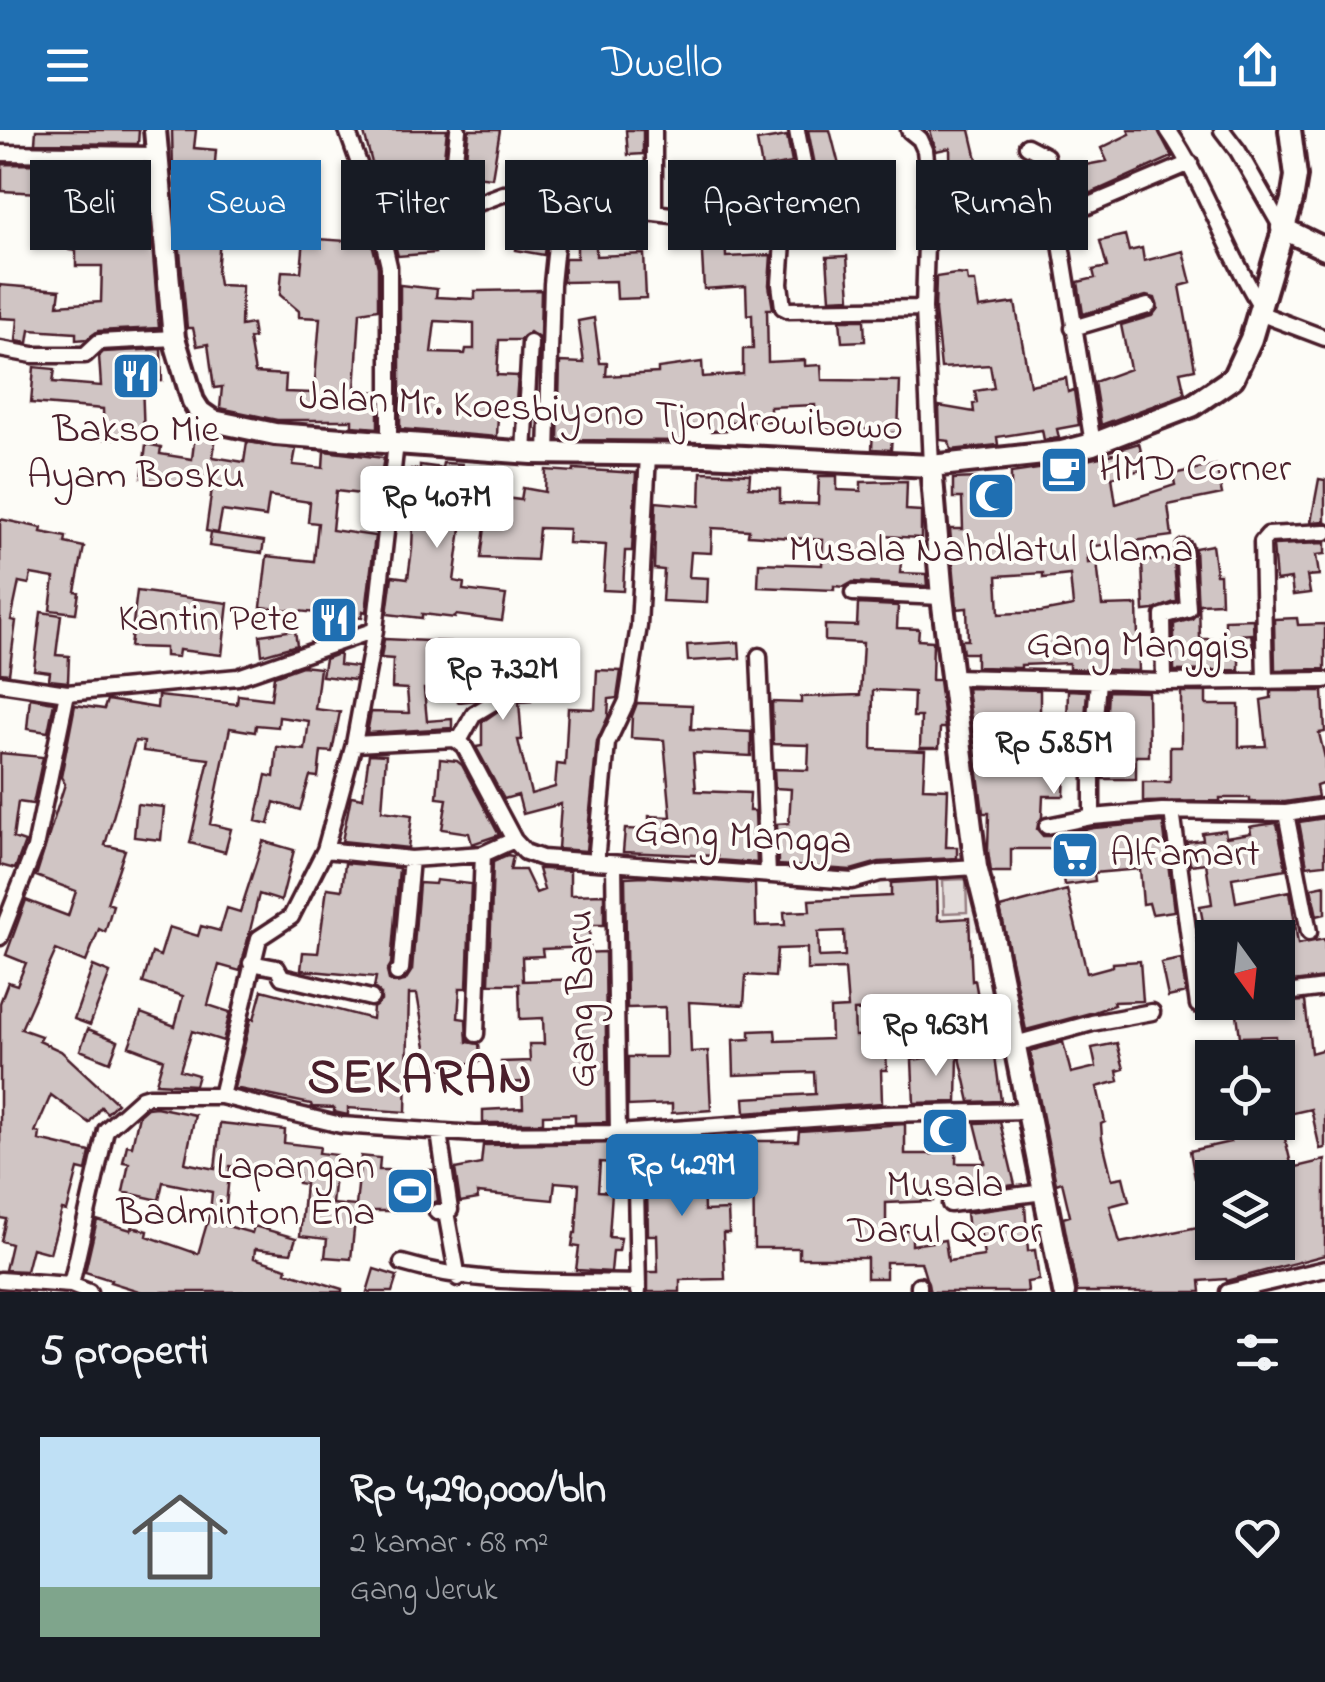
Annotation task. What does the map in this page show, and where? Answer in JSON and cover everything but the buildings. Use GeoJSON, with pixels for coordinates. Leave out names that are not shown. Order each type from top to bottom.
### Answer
{"type":"FeatureCollection","features":[{"type":"Feature","properties":{"kind":"main road","name":"Jalan Mr. Koesbiyono Tjondrowibowo"},"geometry":{"type":"LineString","coordinates":[[155,130],[174,338],[193,401],[213,422],[275,434],[524,453],[931,466],[1062,452],[1094,444],[1192,406],[1233,378],[1244,359],[1260,309],[1296,176],[1290,130]]}},
{"type":"Feature","properties":{"kind":"main road"},"geometry":{"type":"LineString","coordinates":[[1282,228],[1325,249]]}},
{"type":"Feature","properties":{"kind":"main road"},"geometry":{"type":"LineString","coordinates":[[931,466],[942,597],[976,867],[1064,1292]]}},
{"type":"Feature","properties":{"kind":"street"},"geometry":{"type":"LineString","coordinates":[[347,130],[358,160]]}},
{"type":"Feature","properties":{"kind":"street"},"geometry":{"type":"LineString","coordinates":[[455,160],[458,130]]}},
{"type":"Feature","properties":{"kind":"street"},"geometry":{"type":"LineString","coordinates":[[654,130],[654,213]]}},
{"type":"Feature","properties":{"kind":"street"},"geometry":{"type":"LineString","coordinates":[[796,130],[801,160]]}},
{"type":"Feature","properties":{"kind":"street"},"geometry":{"type":"LineString","coordinates":[[909,130],[925,150],[928,178],[924,308],[931,466]]}},
{"type":"Feature","properties":{"kind":"street"},"geometry":{"type":"LineString","coordinates":[[1168,130],[1190,164],[1260,309],[1325,338]]}},
{"type":"Feature","properties":{"kind":"street"},"geometry":{"type":"LineString","coordinates":[[1222,130],[1282,228]]}},
{"type":"Feature","properties":{"kind":"street"},"geometry":{"type":"LineString","coordinates":[[1027,146],[1042,152],[1047,160]]}},
{"type":"Feature","properties":{"kind":"street"},"geometry":{"type":"LineString","coordinates":[[0,153],[156,156]]}},
{"type":"Feature","properties":{"kind":"street"},"geometry":{"type":"LineString","coordinates":[[1088,206],[1190,164]]}},
{"type":"Feature","properties":{"kind":"street"},"geometry":{"type":"LineString","coordinates":[[648,212],[668,215]]}},
{"type":"Feature","properties":{"kind":"street"},"geometry":{"type":"LineString","coordinates":[[221,1096],[251,964],[262,934],[291,917],[325,850],[354,744],[375,630],[393,443],[391,284],[384,250]]}},
{"type":"Feature","properties":{"kind":"street"},"geometry":{"type":"LineString","coordinates":[[547,454],[556,250]]}},
{"type":"Feature","properties":{"kind":"street"},"geometry":{"type":"LineString","coordinates":[[782,250],[780,284],[783,307],[789,310],[924,308]]}},
{"type":"Feature","properties":{"kind":"street"},"geometry":{"type":"LineString","coordinates":[[1062,250],[1094,444]]}},
{"type":"Feature","properties":{"kind":"street"},"geometry":{"type":"LineString","coordinates":[[1073,328],[1148,306]]}},
{"type":"Feature","properties":{"kind":"street"},"geometry":{"type":"LineString","coordinates":[[0,349],[33,355],[85,355],[99,342],[174,338]]}},
{"type":"Feature","properties":{"kind":"street"},"geometry":{"type":"LineString","coordinates":[[524,453],[530,344]]}},
{"type":"Feature","properties":{"kind":"street"},"geometry":{"type":"LineString","coordinates":[[596,862],[607,743],[627,701],[639,626],[648,455]]}},
{"type":"Feature","properties":{"kind":"street"},"geometry":{"type":"LineString","coordinates":[[1265,681],[1262,542],[1268,536],[1325,532]]}},
{"type":"Feature","properties":{"kind":"street"},"geometry":{"type":"LineString","coordinates":[[1164,682],[1163,616],[1188,609],[1184,548]]}},
{"type":"Feature","properties":{"kind":"street"},"geometry":{"type":"LineString","coordinates":[[854,593],[942,597]]}},
{"type":"Feature","properties":{"kind":"street"},"geometry":{"type":"LineString","coordinates":[[0,683],[68,694],[238,677],[375,630]]}},
{"type":"Feature","properties":{"kind":"street"},"geometry":{"type":"LineString","coordinates":[[759,656],[768,875]]}},
{"type":"Feature","properties":{"kind":"street"},"geometry":{"type":"LineString","coordinates":[[460,741],[474,714],[499,699],[502,669]]}},
{"type":"Feature","properties":{"kind":"street","name":"Gang Manggis"},"geometry":{"type":"LineString","coordinates":[[951,677],[1164,682],[1325,680]]}},
{"type":"Feature","properties":{"kind":"street"},"geometry":{"type":"LineString","coordinates":[[1092,816],[1098,680]]}},
{"type":"Feature","properties":{"kind":"street"},"geometry":{"type":"LineString","coordinates":[[0,936],[35,848],[68,694]]}},
{"type":"Feature","properties":{"kind":"street"},"geometry":{"type":"LineString","coordinates":[[325,850],[411,859],[483,854],[514,840],[455,738],[354,744]]}},
{"type":"Feature","properties":{"kind":"street"},"geometry":{"type":"LineString","coordinates":[[1046,826],[1092,816],[1172,810],[1286,814],[1325,806]]}},
{"type":"Feature","properties":{"kind":"street"},"geometry":{"type":"LineString","coordinates":[[1172,810],[1195,982]]}},
{"type":"Feature","properties":{"kind":"street"},"geometry":{"type":"LineString","coordinates":[[1286,814],[1310,932]]}},
{"type":"Feature","properties":{"kind":"street","name":"Gang Mangga"},"geometry":{"type":"LineString","coordinates":[[514,840],[532,856],[852,881],[880,874],[976,867]]}},
{"type":"Feature","properties":{"kind":"street"},"geometry":{"type":"LineString","coordinates":[[476,1034],[483,854]]}},
{"type":"Feature","properties":{"kind":"street"},"geometry":{"type":"LineString","coordinates":[[397,973],[401,969],[411,859]]}},
{"type":"Feature","properties":{"kind":"street","name":"Gang Baru"},"geometry":{"type":"LineString","coordinates":[[614,864],[618,1133]]}},
{"type":"Feature","properties":{"kind":"street"},"geometry":{"type":"LineString","coordinates":[[251,964],[276,968],[282,977],[310,985],[371,998]]}},
{"type":"Feature","properties":{"kind":"street"},"geometry":{"type":"LineString","coordinates":[[1295,992],[1325,988]]}},
{"type":"Feature","properties":{"kind":"street"},"geometry":{"type":"LineString","coordinates":[[1014,1044],[1152,1012]]}},
{"type":"Feature","properties":{"kind":"street"},"geometry":{"type":"LineString","coordinates":[[71,1285],[106,1130],[142,1098],[221,1096],[341,1125],[439,1132],[618,1133],[882,1114],[1027,1110]]}},
{"type":"Feature","properties":{"kind":"street"},"geometry":{"type":"LineString","coordinates":[[439,1132],[450,1210],[441,1212],[458,1278]]}},
{"type":"Feature","properties":{"kind":"street"},"geometry":{"type":"LineString","coordinates":[[402,1264],[458,1278],[638,1287],[636,1132]]}},
{"type":"Feature","properties":{"kind":"street"},"geometry":{"type":"LineString","coordinates":[[950,1204],[1044,1192]]}},
{"type":"Feature","properties":{"kind":"street"},"geometry":{"type":"LineString","coordinates":[[1228,1292],[1325,1269]]}},
{"type":"Feature","properties":{"kind":"street"},"geometry":{"type":"LineString","coordinates":[[0,1280],[71,1285],[89,1292]]}},
{"type":"Feature","properties":{"kind":"shaded area"},"geometry":{"type":"Polygon","coordinates":[[[972,871],[976,931],[881,938],[878,884],[901,874],[972,871]]]}},
{"type":"Feature","properties":{"kind":"shaded area"},"geometry":{"type":"Polygon","coordinates":[[[966,879],[967,912],[944,913],[943,880],[966,879]]]}},
{"type":"Feature","properties":{"kind":"place","name":"Bakso Mie Ayam Bosku"},"geometry":{"type":"Point","coordinates":[136,376]}},
{"type":"Feature","properties":{"kind":"place","name":"HMD Corner"},"geometry":{"type":"Point","coordinates":[1064,470]}},
{"type":"Feature","properties":{"kind":"place","name":"Musala Nahdlatul Ulama"},"geometry":{"type":"Point","coordinates":[991,496]}},
{"type":"Feature","properties":{"kind":"place","name":"Kantin Pete"},"geometry":{"type":"Point","coordinates":[334,620]}},
{"type":"Feature","properties":{"kind":"place","name":"Alfamart"},"geometry":{"type":"Point","coordinates":[1075,855]}},
{"type":"Feature","properties":{"kind":"place","name":"Musala Darul Qoror"},"geometry":{"type":"Point","coordinates":[945,1131]}},
{"type":"Feature","properties":{"kind":"place","name":"Lapangan Badminton Ena"},"geometry":{"type":"Point","coordinates":[410,1191]}},
{"type":"Feature","properties":{"kind":"district","name":"SEKARAN"},"geometry":{"type":"Point","coordinates":[421,1079]}}]}
